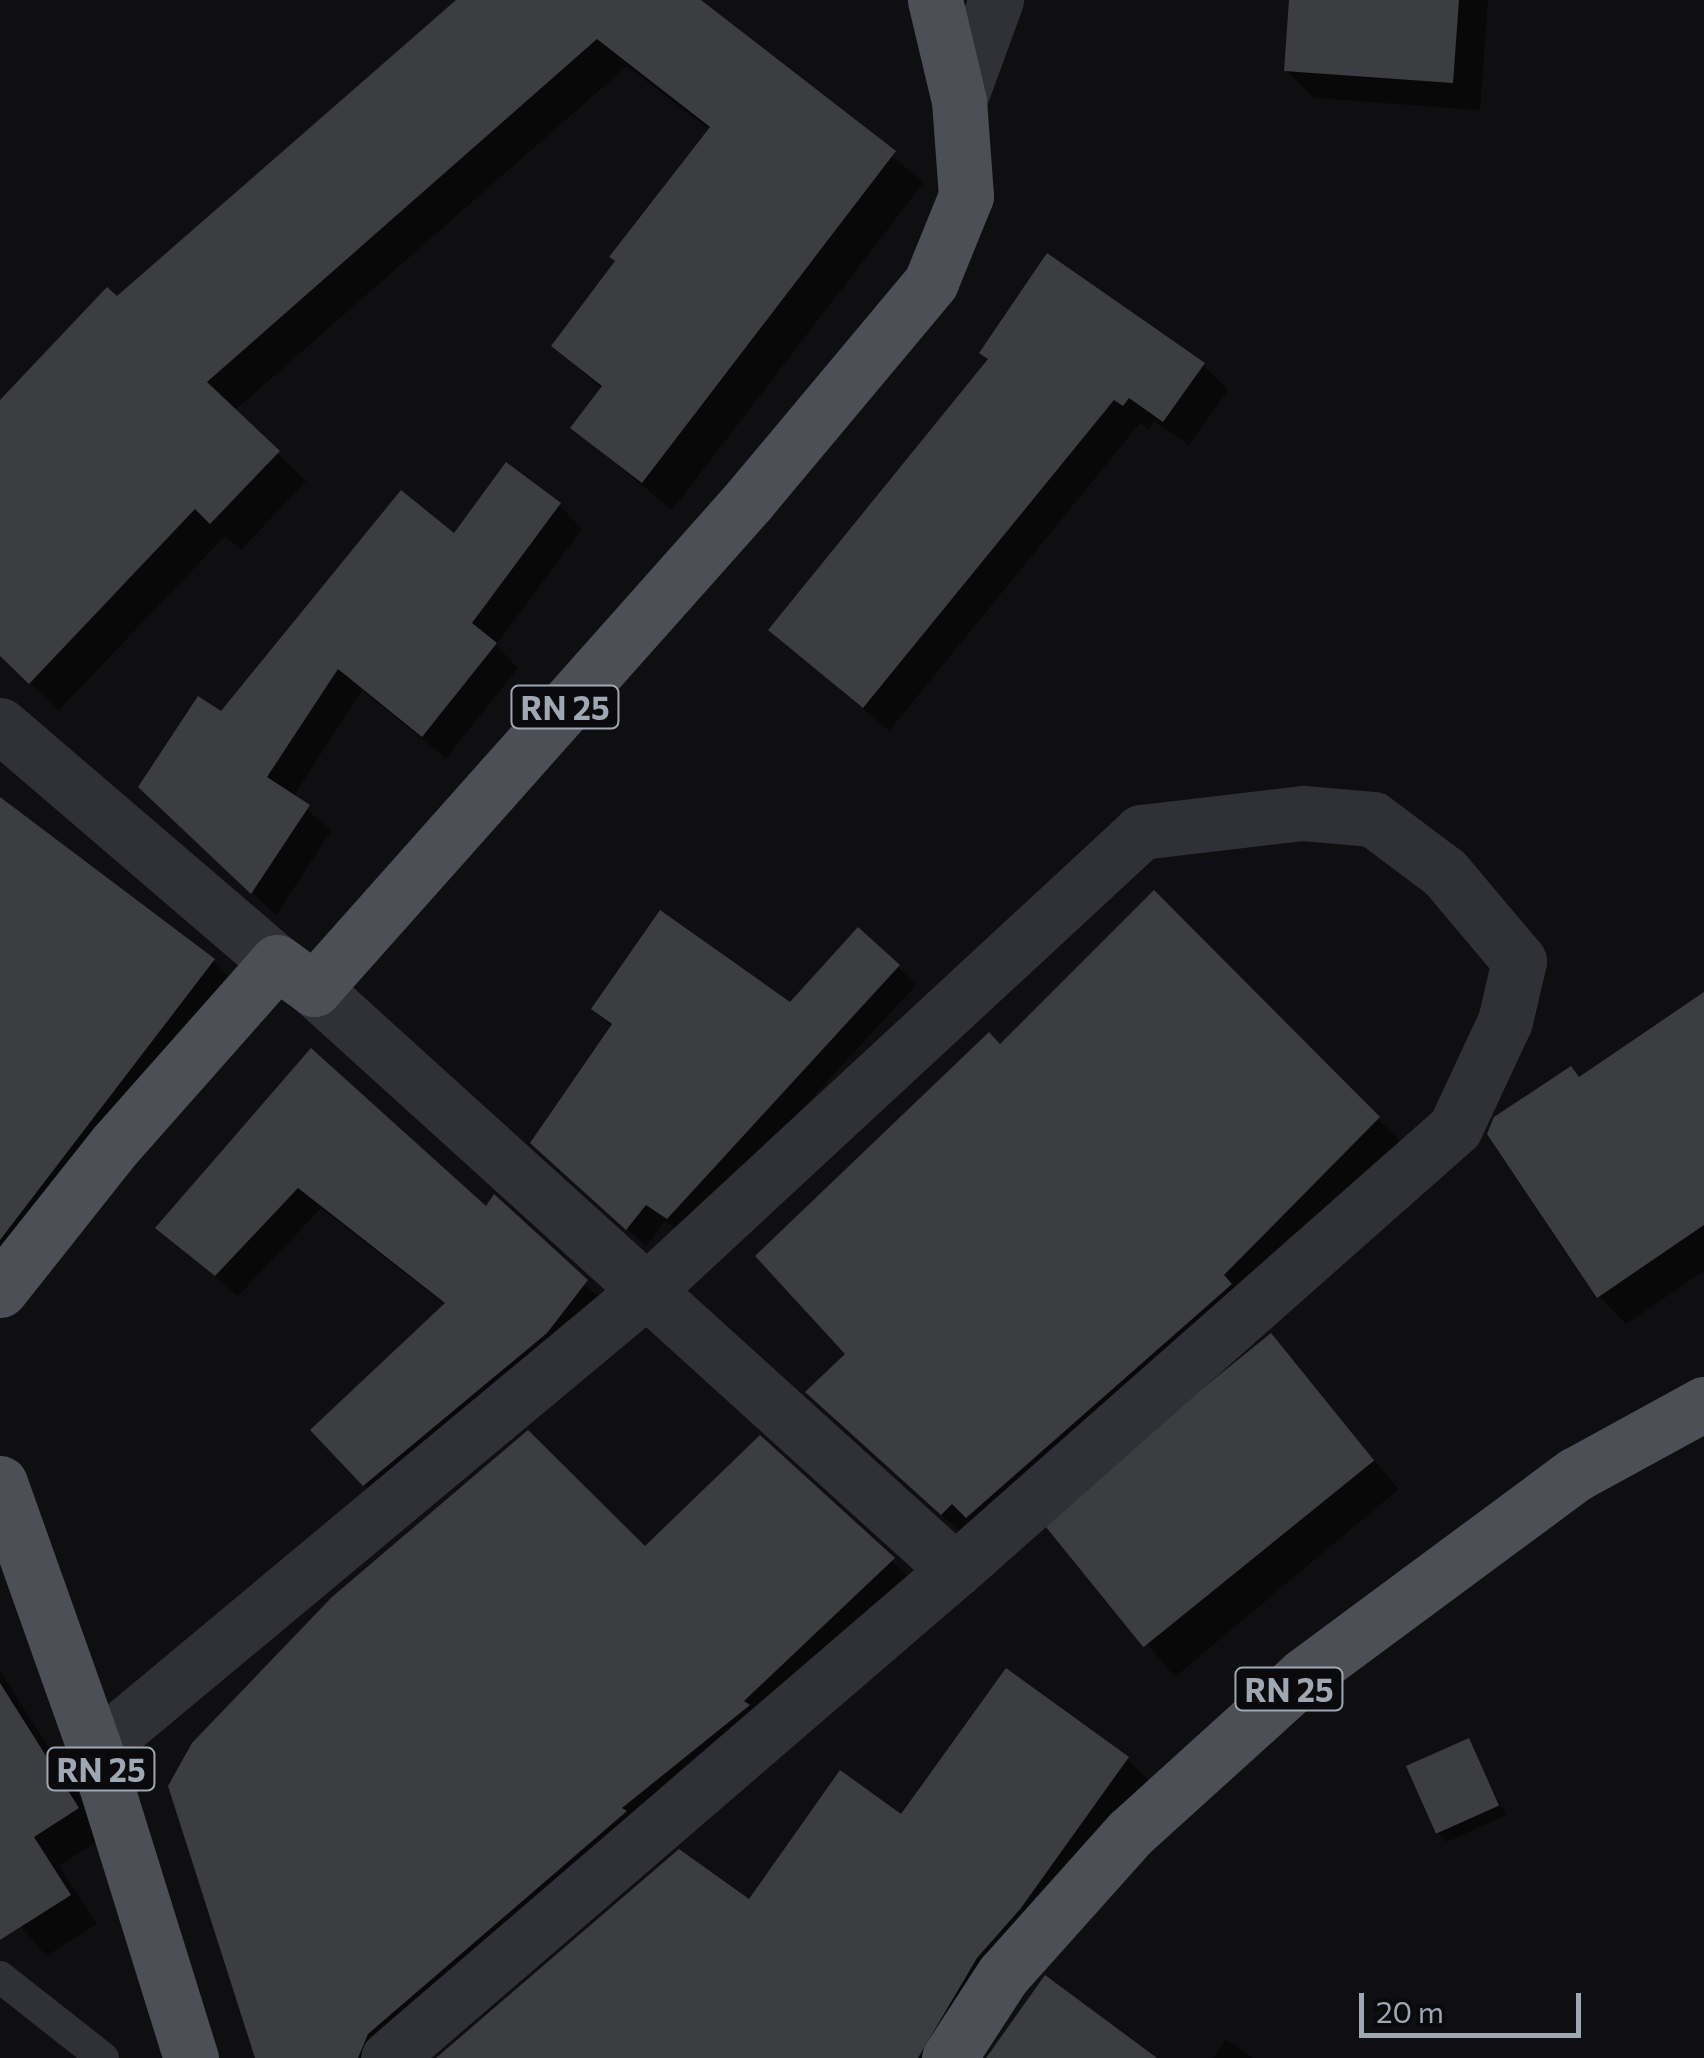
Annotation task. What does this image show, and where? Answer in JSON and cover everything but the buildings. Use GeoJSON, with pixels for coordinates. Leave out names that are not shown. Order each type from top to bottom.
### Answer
{"type":"FeatureCollection","features":[{"type":"Feature","properties":{"kind":"main road","name":"RN 25"},"geometry":{"type":"LineString","coordinates":[[0,1290],[114,1146],[295,975],[749,500],[930,282],[966,196],[959,101],[935,0]]}},
{"type":"Feature","properties":{"kind":"main road","name":"RN 25"},"geometry":{"type":"LineString","coordinates":[[948,2058],[1003,1975],[1130,1833],[1304,1675],[1576,1474],[1704,1404]]}},
{"type":"Feature","properties":{"kind":"main road","name":"RN 25"},"geometry":{"type":"LineString","coordinates":[[0,1482],[95,1750],[192,2058]]}},
{"type":"Feature","properties":{"kind":"street"},"geometry":{"type":"LineString","coordinates":[[959,101],[996,0]]}},
{"type":"Feature","properties":{"kind":"street"},"geometry":{"type":"LineString","coordinates":[[0,725],[295,975],[955,1570]]}},
{"type":"Feature","properties":{"kind":"street"},"geometry":{"type":"LineString","coordinates":[[95,1750],[648,1290],[1140,832],[1303,813],[1373,819],[1445,873],[1519,962],[1505,1021],[1455,1128],[955,1570],[388,2058]]}},
{"type":"Feature","properties":{"kind":"lane"},"geometry":{"type":"LineString","coordinates":[[0,1977],[103,2058]]}}]}
